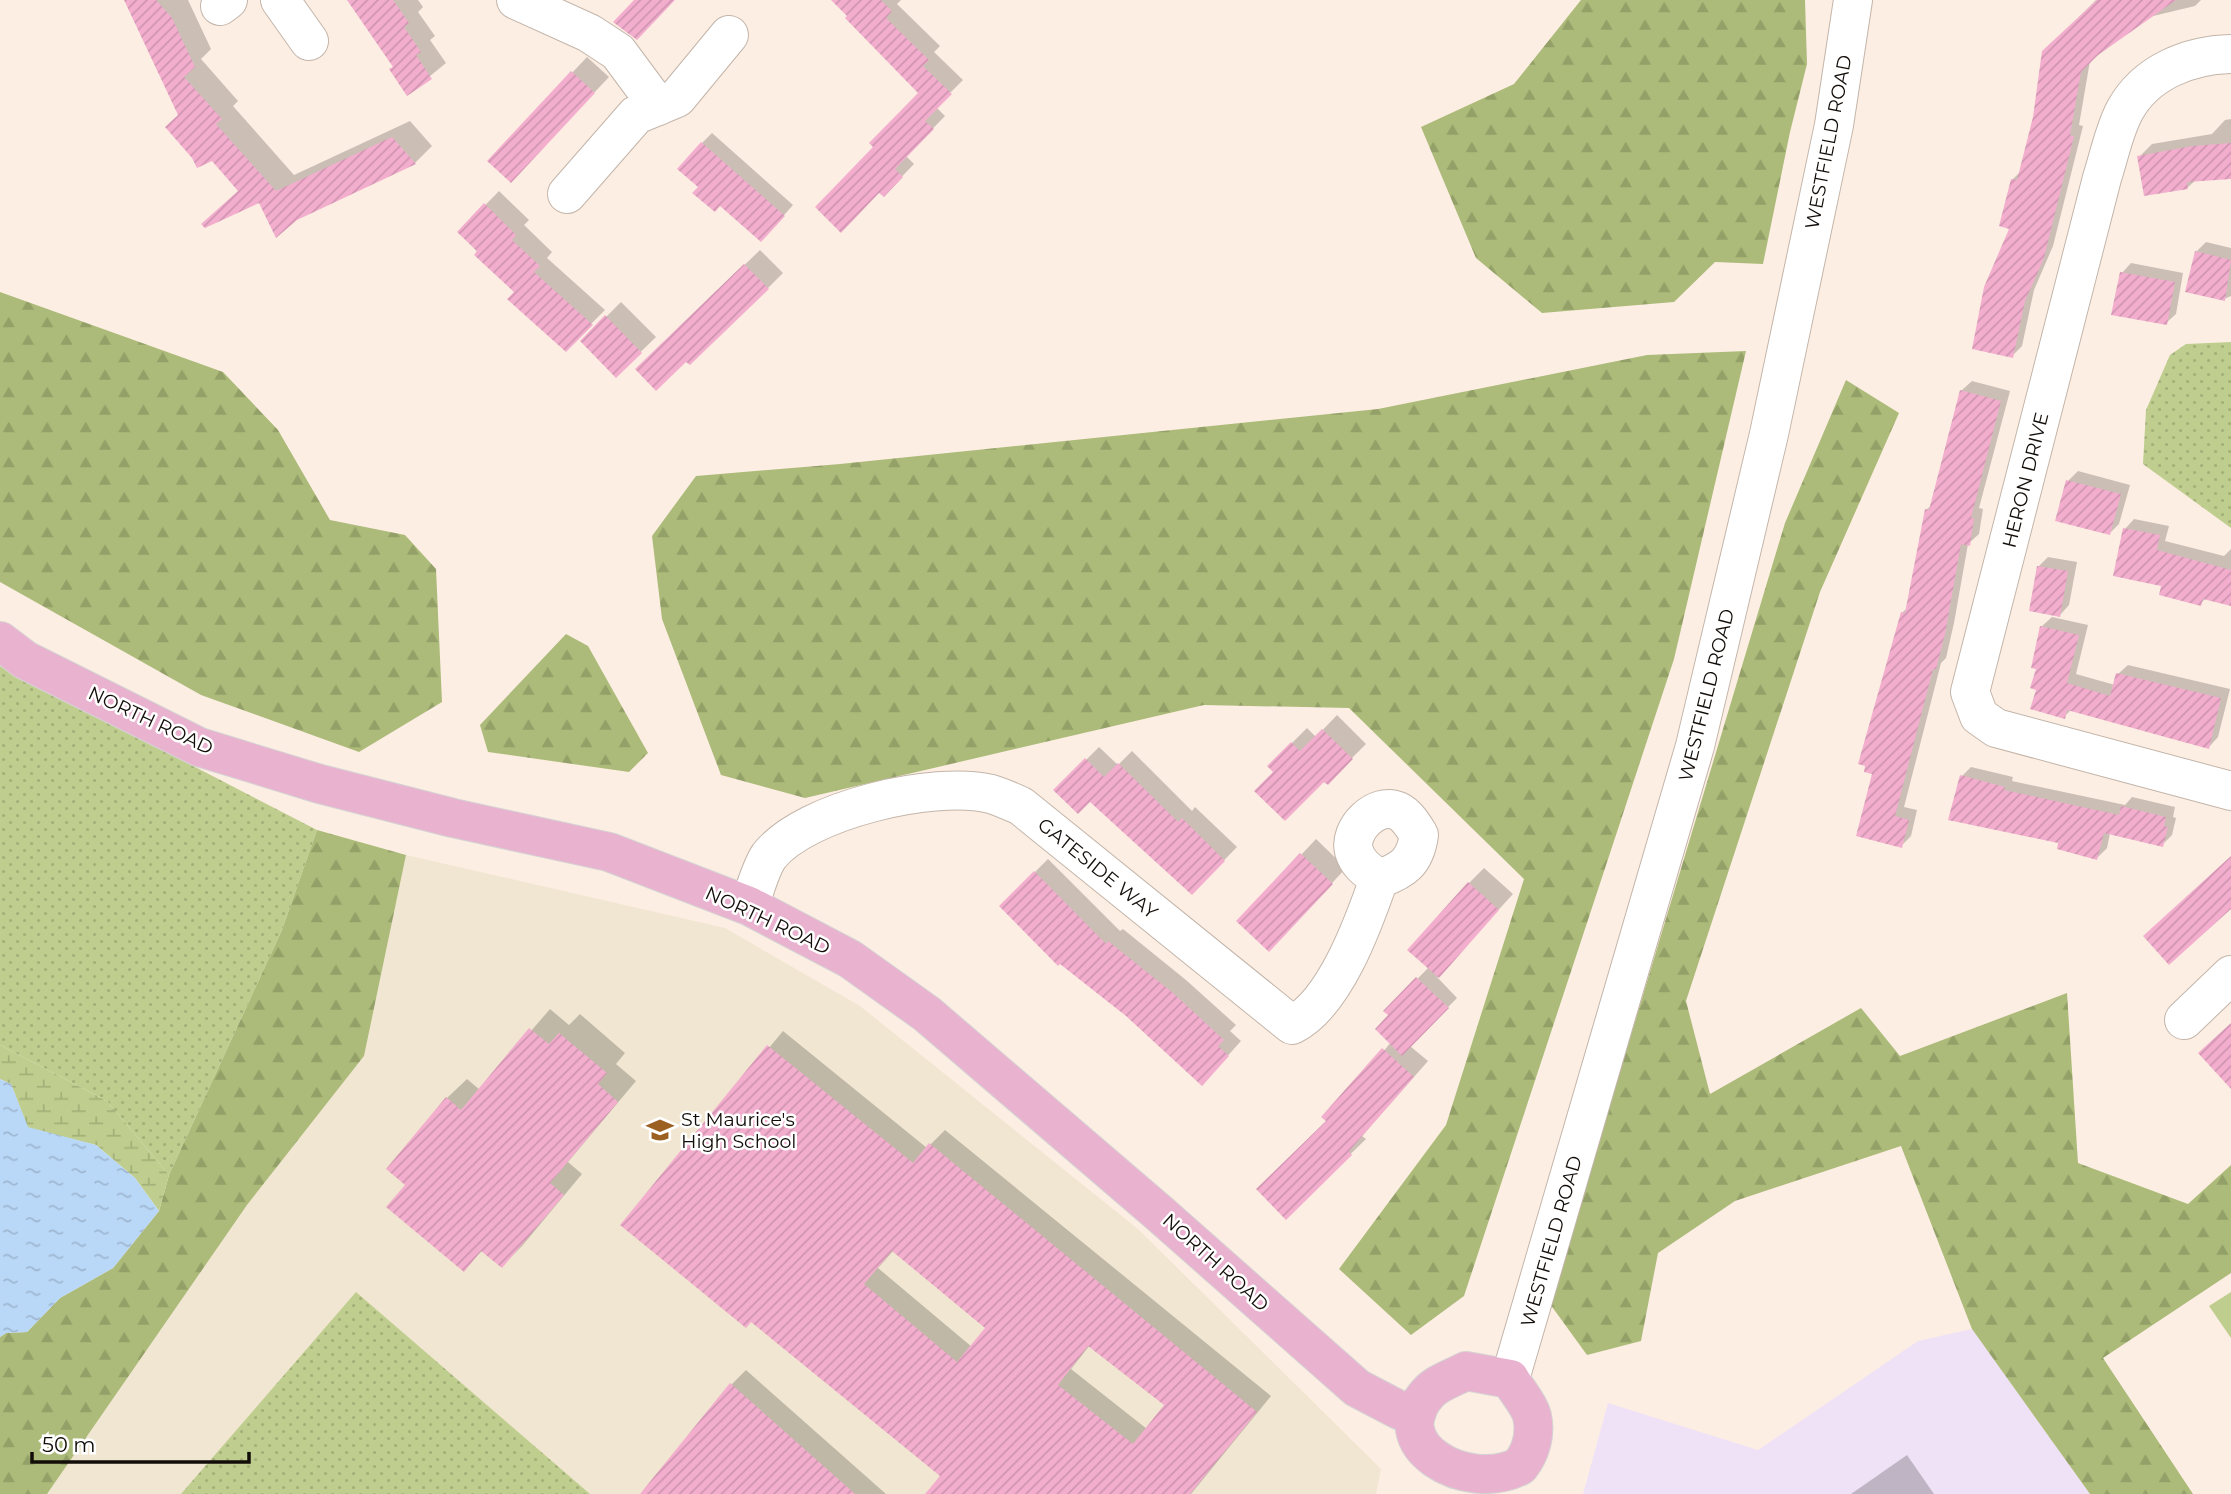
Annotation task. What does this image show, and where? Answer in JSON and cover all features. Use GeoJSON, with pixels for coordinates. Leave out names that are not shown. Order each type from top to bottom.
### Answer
{"type":"FeatureCollection","features":[{"type":"Feature","properties":{"kind":"main road","name":"NORTH ROAD"},"geometry":{"type":"LineString","coordinates":[[0,641],[25,660],[199,747],[320,784],[453,818],[609,852],[749,906],[849,959],[927,1014],[1159,1213],[1357,1388],[1399,1410],[1417,1412]]}},
{"type":"Feature","properties":{"kind":"main road"},"geometry":{"type":"LineString","coordinates":[[1466,1371],[1510,1379],[1532,1415],[1532,1443],[1527,1457],[1509,1479],[1483,1489],[1460,1491],[1433,1473],[1415,1438],[1417,1412],[1429,1391],[1466,1371]]}},
{"type":"Feature","properties":{"kind":"street"},"geometry":{"type":"LineString","coordinates":[[280,0],[309,41]]}},
{"type":"Feature","properties":{"kind":"street"},"geometry":{"type":"LineString","coordinates":[[516,0],[559,9],[618,52],[658,106]]}},
{"type":"Feature","properties":{"kind":"street","name":"WESTFIELD ROAD"},"geometry":{"type":"LineString","coordinates":[[1510,1379],[1695,746],[1769,435],[1834,125],[1853,0]]}},
{"type":"Feature","properties":{"kind":"street"},"geometry":{"type":"LineString","coordinates":[[567,194],[636,115],[677,98],[729,35]]}},
{"type":"Feature","properties":{"kind":"street","name":"HERON DRIVE"},"geometry":{"type":"LineString","coordinates":[[2231,54],[2205,55],[2156,74],[2125,110],[2102,178],[1970,692],[1979,716],[1996,728],[2231,791]]}},
{"type":"Feature","properties":{"kind":"street","name":"GATESIDE WAY"},"geometry":{"type":"LineString","coordinates":[[749,906],[768,857],[797,830],[849,808],[895,799],[953,792],[990,794],[1021,806],[1292,1025],[1302,1020],[1320,999],[1356,944],[1379,879]]}},
{"type":"Feature","properties":{"kind":"street"},"geometry":{"type":"LineString","coordinates":[[2184,1020],[2231,975]]}},
{"type":"Feature","properties":{"kind":"shaded area","name":"St Maurice's High School"},"geometry":{"type":"Polygon","coordinates":[[[406,855],[725,928],[860,1006],[1138,1229],[1381,1469],[1376,1494],[47,1494],[247,1205],[364,1056],[406,855]]]}},
{"type":"Feature","properties":{"kind":"shaded area"},"geometry":{"type":"Polygon","coordinates":[[[1972,1329],[2090,1494],[1583,1494],[1608,1403],[1758,1450],[1918,1341],[1972,1329]]]}},
{"type":"Feature","properties":{"kind":"green space"},"geometry":{"type":"Polygon","coordinates":[[[1581,0],[1805,0],[1807,64],[1763,264],[1715,262],[1674,302],[1542,313],[1476,258],[1421,127],[1514,84],[1581,0]]]}},
{"type":"Feature","properties":{"kind":"green space"},"geometry":{"type":"Polygon","coordinates":[[[0,292],[223,372],[278,430],[330,520],[405,535],[436,569],[442,702],[359,752],[201,695],[0,582],[0,292]]]}},
{"type":"Feature","properties":{"kind":"green space"},"geometry":{"type":"Polygon","coordinates":[[[2231,342],[2231,528],[2143,464],[2146,410],[2170,355],[2186,344],[2231,342]]]}},
{"type":"Feature","properties":{"kind":"green space"},"geometry":{"type":"Polygon","coordinates":[[[1746,351],[1674,659],[1464,1296],[1411,1335],[1339,1269],[1446,1125],[1524,879],[1349,708],[1204,705],[805,798],[721,775],[662,619],[652,536],[696,476],[840,464],[1378,409],[1647,355],[1746,351]]]}},
{"type":"Feature","properties":{"kind":"green space"},"geometry":{"type":"Polygon","coordinates":[[[1846,380],[1899,413],[1820,592],[1686,1001],[1710,1094],[1861,1008],[1900,1056],[2067,993],[2078,1163],[2188,1204],[2231,1165],[2231,1273],[2103,1358],[2193,1494],[2090,1494],[1972,1329],[1901,1146],[1735,1201],[1658,1253],[1641,1341],[1587,1355],[1550,1304],[1785,523],[1846,380]]]}},
{"type":"Feature","properties":{"kind":"green space"},"geometry":{"type":"Polygon","coordinates":[[[566,634],[588,646],[648,753],[629,772],[488,752],[480,725],[566,634]]]}},
{"type":"Feature","properties":{"kind":"green space"},"geometry":{"type":"Polygon","coordinates":[[[0,666],[317,830],[282,930],[169,1175],[107,1101],[0,1045],[0,666]]]}},
{"type":"Feature","properties":{"kind":"green space"},"geometry":{"type":"Polygon","coordinates":[[[317,830],[406,855],[364,1056],[247,1205],[47,1494],[0,1494],[0,1337],[6,1333],[27,1332],[60,1298],[113,1268],[159,1211],[169,1175],[282,930],[317,830]]]}},
{"type":"Feature","properties":{"kind":"green space"},"geometry":{"type":"Polygon","coordinates":[[[0,1045],[107,1101],[169,1175],[159,1211],[135,1178],[96,1145],[28,1128],[11,1084],[0,1079],[0,1045]]]}},
{"type":"Feature","properties":{"kind":"green space"},"geometry":{"type":"Polygon","coordinates":[[[356,1292],[590,1494],[181,1494],[356,1292]]]}},
{"type":"Feature","properties":{"kind":"green space"},"geometry":{"type":"Polygon","coordinates":[[[2231,1292],[2231,1338],[2209,1306],[2231,1292]]]}},
{"type":"Feature","properties":{"kind":"water"},"geometry":{"type":"Polygon","coordinates":[[[0,1079],[11,1084],[28,1127],[96,1145],[135,1178],[159,1211],[113,1268],[60,1298],[27,1332],[6,1333],[0,1337],[0,1079]]]}},
{"type":"Feature","properties":{"kind":"building"},"geometry":{"type":"Polygon","coordinates":[[[124,0],[156,0],[172,18],[195,67],[184,77],[222,119],[216,124],[276,191],[392,137],[416,164],[297,220],[276,238],[259,203],[205,228],[201,224],[238,191],[212,161],[197,168],[192,158],[165,127],[178,115],[124,0]]]}},
{"type":"Feature","properties":{"kind":"building"},"geometry":{"type":"Polygon","coordinates":[[[347,0],[393,0],[409,23],[404,27],[421,52],[416,55],[432,79],[407,96],[389,69],[393,67],[347,0]]]}},
{"type":"Feature","properties":{"kind":"building"},"geometry":{"type":"Polygon","coordinates":[[[634,0],[675,0],[637,40],[613,22],[634,0]]]}},
{"type":"Feature","properties":{"kind":"building"},"geometry":{"type":"Polygon","coordinates":[[[831,0],[881,0],[892,11],[886,18],[929,60],[923,66],[952,94],[925,121],[934,129],[895,169],[903,177],[884,197],[879,193],[841,233],[815,207],[873,147],[869,143],[918,93],[831,0]]]}},
{"type":"Feature","properties":{"kind":"building"},"geometry":{"type":"Polygon","coordinates":[[[2097,0],[2176,0],[2098,55],[2081,72],[2070,135],[2074,136],[2044,258],[2025,301],[2013,358],[1972,349],[1984,287],[2009,229],[1999,226],[2011,179],[2017,180],[2033,117],[2042,51],[2097,0]]]}},
{"type":"Feature","properties":{"kind":"building"},"geometry":{"type":"Polygon","coordinates":[[[571,71],[595,93],[511,183],[487,161],[571,71]]]}},
{"type":"Feature","properties":{"kind":"building"},"geometry":{"type":"Polygon","coordinates":[[[701,142],[785,216],[761,242],[720,206],[715,212],[692,193],[698,187],[677,169],[701,142]]]}},
{"type":"Feature","properties":{"kind":"building"},"geometry":{"type":"Polygon","coordinates":[[[2231,143],[2231,179],[2187,182],[2188,189],[2144,196],[2137,156],[2193,146],[2231,143]]]}},
{"type":"Feature","properties":{"kind":"building"},"geometry":{"type":"Polygon","coordinates":[[[484,203],[516,235],[512,240],[540,266],[534,272],[593,325],[566,352],[507,299],[514,292],[474,255],[477,251],[457,232],[484,203]]]}},
{"type":"Feature","properties":{"kind":"building"},"geometry":{"type":"Polygon","coordinates":[[[2195,251],[2231,260],[2225,301],[2185,292],[2195,251]]]}},
{"type":"Feature","properties":{"kind":"building"},"geometry":{"type":"Polygon","coordinates":[[[744,264],[769,289],[690,365],[686,362],[656,391],[635,369],[744,264]]]}},
{"type":"Feature","properties":{"kind":"building"},"geometry":{"type":"Polygon","coordinates":[[[2120,272],[2175,282],[2167,325],[2111,315],[2120,272]]]}},
{"type":"Feature","properties":{"kind":"building"},"geometry":{"type":"Polygon","coordinates":[[[605,315],[642,353],[616,378],[580,341],[605,315]]]}},
{"type":"Feature","properties":{"kind":"building"},"geometry":{"type":"Polygon","coordinates":[[[1960,390],[2001,401],[1971,518],[1974,518],[1970,546],[1961,544],[1945,634],[1936,669],[1933,669],[1895,816],[1909,820],[1902,848],[1856,836],[1872,774],[1864,772],[1865,766],[1858,764],[1901,612],[1905,613],[1925,509],[1929,510],[1960,390]]]}},
{"type":"Feature","properties":{"kind":"building"},"geometry":{"type":"Polygon","coordinates":[[[2066,480],[2121,494],[2110,535],[2055,521],[2066,480]]]}},
{"type":"Feature","properties":{"kind":"building"},"geometry":{"type":"Polygon","coordinates":[[[2123,528],[2160,535],[2157,550],[2231,570],[2231,606],[2203,599],[2201,606],[2159,595],[2161,586],[2113,576],[2123,528]]]}},
{"type":"Feature","properties":{"kind":"building"},"geometry":{"type":"Polygon","coordinates":[[[2037,566],[2068,571],[2060,617],[2029,611],[2037,566]]]}},
{"type":"Feature","properties":{"kind":"building"},"geometry":{"type":"Polygon","coordinates":[[[2040,626],[2079,635],[2067,683],[2110,696],[2116,673],[2221,698],[2209,749],[2067,710],[2065,719],[2030,709],[2036,690],[2030,688],[2036,669],[2031,668],[2040,626]]]}},
{"type":"Feature","properties":{"kind":"building"},"geometry":{"type":"Polygon","coordinates":[[[1322,729],[1353,759],[1328,785],[1324,782],[1285,821],[1254,791],[1273,772],[1267,766],[1291,742],[1300,751],[1322,729]]]}},
{"type":"Feature","properties":{"kind":"building"},"geometry":{"type":"Polygon","coordinates":[[[1085,758],[1104,777],[1118,763],[1178,822],[1182,818],[1225,861],[1192,895],[1090,802],[1078,814],[1053,790],[1085,758]]]}},
{"type":"Feature","properties":{"kind":"building"},"geometry":{"type":"Polygon","coordinates":[[[1960,775],[2005,787],[2004,790],[2119,815],[2121,806],[2166,817],[2164,826],[2168,827],[2163,847],[2104,833],[2097,860],[2057,849],[2058,843],[1948,820],[1960,775]]]}},
{"type":"Feature","properties":{"kind":"building"},"geometry":{"type":"Polygon","coordinates":[[[1300,853],[1333,884],[1269,952],[1236,921],[1300,853]]]}},
{"type":"Feature","properties":{"kind":"building"},"geometry":{"type":"Polygon","coordinates":[[[2231,856],[2231,909],[2169,965],[2143,936],[2231,856]]]}},
{"type":"Feature","properties":{"kind":"building"},"geometry":{"type":"Polygon","coordinates":[[[1034,871],[1106,944],[1108,941],[1173,993],[1224,1040],[1218,1046],[1229,1056],[1202,1086],[1126,1016],[1060,964],[1058,966],[999,906],[1034,871]]]}},
{"type":"Feature","properties":{"kind":"building"},"geometry":{"type":"Polygon","coordinates":[[[1468,882],[1499,910],[1439,978],[1407,950],[1468,882]]]}},
{"type":"Feature","properties":{"kind":"building"},"geometry":{"type":"Polygon","coordinates":[[[1416,977],[1449,1008],[1402,1056],[1375,1029],[1388,1015],[1383,1011],[1416,977]]]}},
{"type":"Feature","properties":{"kind":"building"},"geometry":{"type":"Polygon","coordinates":[[[2231,1023],[2231,1089],[2198,1053],[2231,1023]]]}},
{"type":"Feature","properties":{"kind":"building"},"geometry":{"type":"Polygon","coordinates":[[[529,1028],[549,1044],[559,1033],[607,1073],[598,1084],[618,1102],[550,1183],[564,1195],[502,1268],[481,1251],[464,1272],[386,1207],[405,1185],[386,1169],[446,1097],[461,1110],[529,1028]]]}},
{"type":"Feature","properties":{"kind":"building"},"geometry":{"type":"Polygon","coordinates":[[[767,1045],[913,1163],[929,1143],[1257,1412],[1190,1494],[925,1494],[940,1476],[751,1322],[746,1328],[620,1225],[767,1045]],[[892,1251],[864,1284],[957,1362],[985,1328],[892,1251]],[[1088,1346],[1058,1385],[1133,1444],[1164,1405],[1088,1346]]]}},
{"type":"Feature","properties":{"kind":"building"},"geometry":{"type":"Polygon","coordinates":[[[1382,1048],[1414,1077],[1349,1151],[1352,1155],[1286,1220],[1256,1189],[1326,1121],[1321,1117],[1382,1048]]]}},
{"type":"Feature","properties":{"kind":"building"},"geometry":{"type":"Polygon","coordinates":[[[730,1383],[855,1494],[640,1494],[730,1383]]]}},
{"type":"Feature","properties":{"kind":"place","name":"St Maurice's High School"},"geometry":{"type":"Point","coordinates":[660,1130]}}]}
